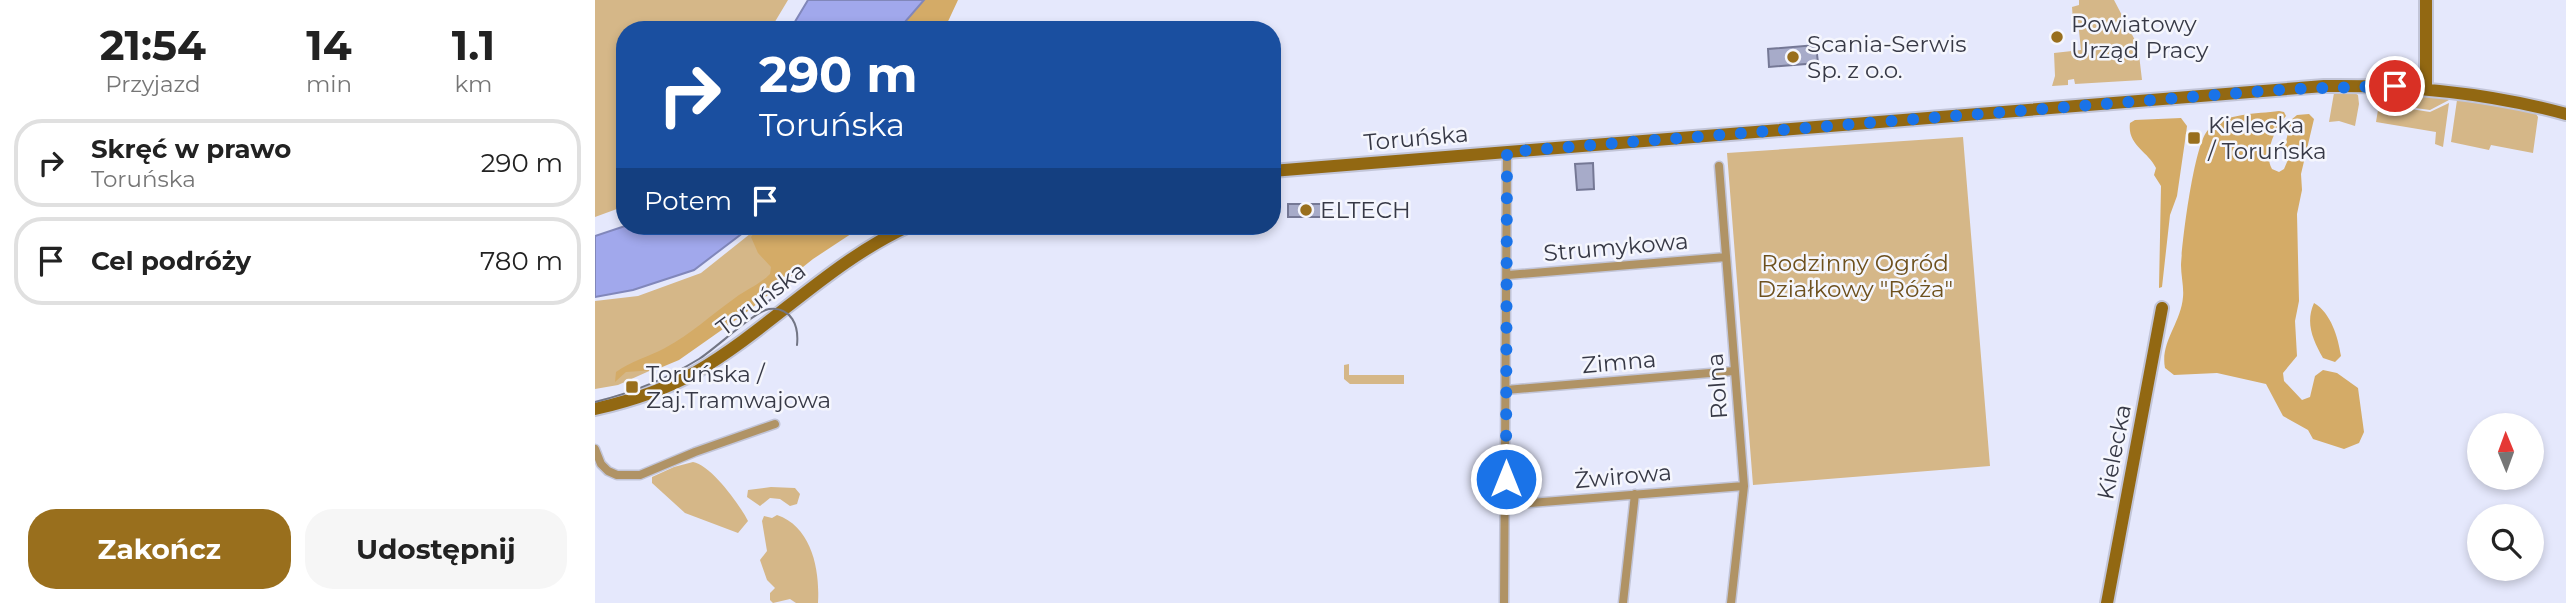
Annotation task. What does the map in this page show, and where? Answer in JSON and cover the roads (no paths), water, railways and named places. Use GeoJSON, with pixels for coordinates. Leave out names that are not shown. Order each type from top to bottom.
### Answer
{"type":"FeatureCollection","features":[{"type":"Feature","properties":{"kind":"street"},"geometry":{"type":"LineString","coordinates":[[2426,0],[2426,88]]}},
{"type":"Feature","properties":{"kind":"street","name":"Toruńska"},"geometry":{"type":"LineString","coordinates":[[1281,170],[2302,88],[2426,88],[2499,98],[2566,114]]}},
{"type":"Feature","properties":{"kind":"street"},"geometry":{"type":"LineString","coordinates":[[1504,603],[1507,152]]}},
{"type":"Feature","properties":{"kind":"street","name":"Rolna"},"geometry":{"type":"LineString","coordinates":[[1719,166],[1744,486],[1731,603]]}},
{"type":"Feature","properties":{"kind":"street","name":"Toruńska"},"geometry":{"type":"LineString","coordinates":[[595,409],[659,390],[695,372],[849,260],[893,235]]}},
{"type":"Feature","properties":{"kind":"street","name":"Strumykowa"},"geometry":{"type":"LineString","coordinates":[[1508,275],[1727,257]]}},
{"type":"Feature","properties":{"kind":"street","name":"Kielecka"},"geometry":{"type":"LineString","coordinates":[[2107,603],[2162,308]]}},
{"type":"Feature","properties":{"kind":"street","name":"Zimna"},"geometry":{"type":"LineString","coordinates":[[1506,390],[1734,371]]}},
{"type":"Feature","properties":{"kind":"street"},"geometry":{"type":"LineString","coordinates":[[595,452],[608,471],[617,475],[640,475],[775,424]]}},
{"type":"Feature","properties":{"kind":"street","name":"Żwirowa"},"geometry":{"type":"LineString","coordinates":[[1505,505],[1744,486]]}},
{"type":"Feature","properties":{"kind":"street"},"geometry":{"type":"LineString","coordinates":[[1623,603],[1635,494]]}},
{"type":"Feature","properties":{"kind":"water"},"geometry":{"type":"Polygon","coordinates":[[[808,0],[924,0],[906,21],[795,21],[808,0]]]}},
{"type":"Feature","properties":{"kind":"water"},"geometry":{"type":"Polygon","coordinates":[[[616,229],[616,235],[740,235],[694,270],[633,290],[595,297],[595,236],[616,229]]]}},
{"type":"Feature","properties":{"kind":"tram line"},"geometry":{"type":"LineString","coordinates":[[756,310],[777,295]]}},
{"type":"Feature","properties":{"kind":"tram line"},"geometry":{"type":"LineString","coordinates":[[595,402],[649,384],[687,366],[754,316],[769,309],[783,311],[792,319],[797,331],[797,345]]}},
{"type":"Feature","properties":{"kind":"place","name":"Powiatowy Urząd Pracy"},"geometry":{"type":"Point","coordinates":[2057,37]}},
{"type":"Feature","properties":{"kind":"place","name":"Scania-Serwis Sp. z o.o."},"geometry":{"type":"Point","coordinates":[1793,57]}},
{"type":"Feature","properties":{"kind":"place","name":"Kielecka / Toruńska"},"geometry":{"type":"Point","coordinates":[2194,138]}},
{"type":"Feature","properties":{"kind":"place","name":"ELTECH"},"geometry":{"type":"Point","coordinates":[1306,210]}},
{"type":"Feature","properties":{"kind":"place","name":"Toruńska / Zaj.Tramwajowa"},"geometry":{"type":"Point","coordinates":[632,387]}},
{"type":"Feature","properties":{"kind":"park label","name":"Rodzinny Ogród Działkowy \"Róża\""},"geometry":{"type":"Point","coordinates":[1855,276]}}]}
